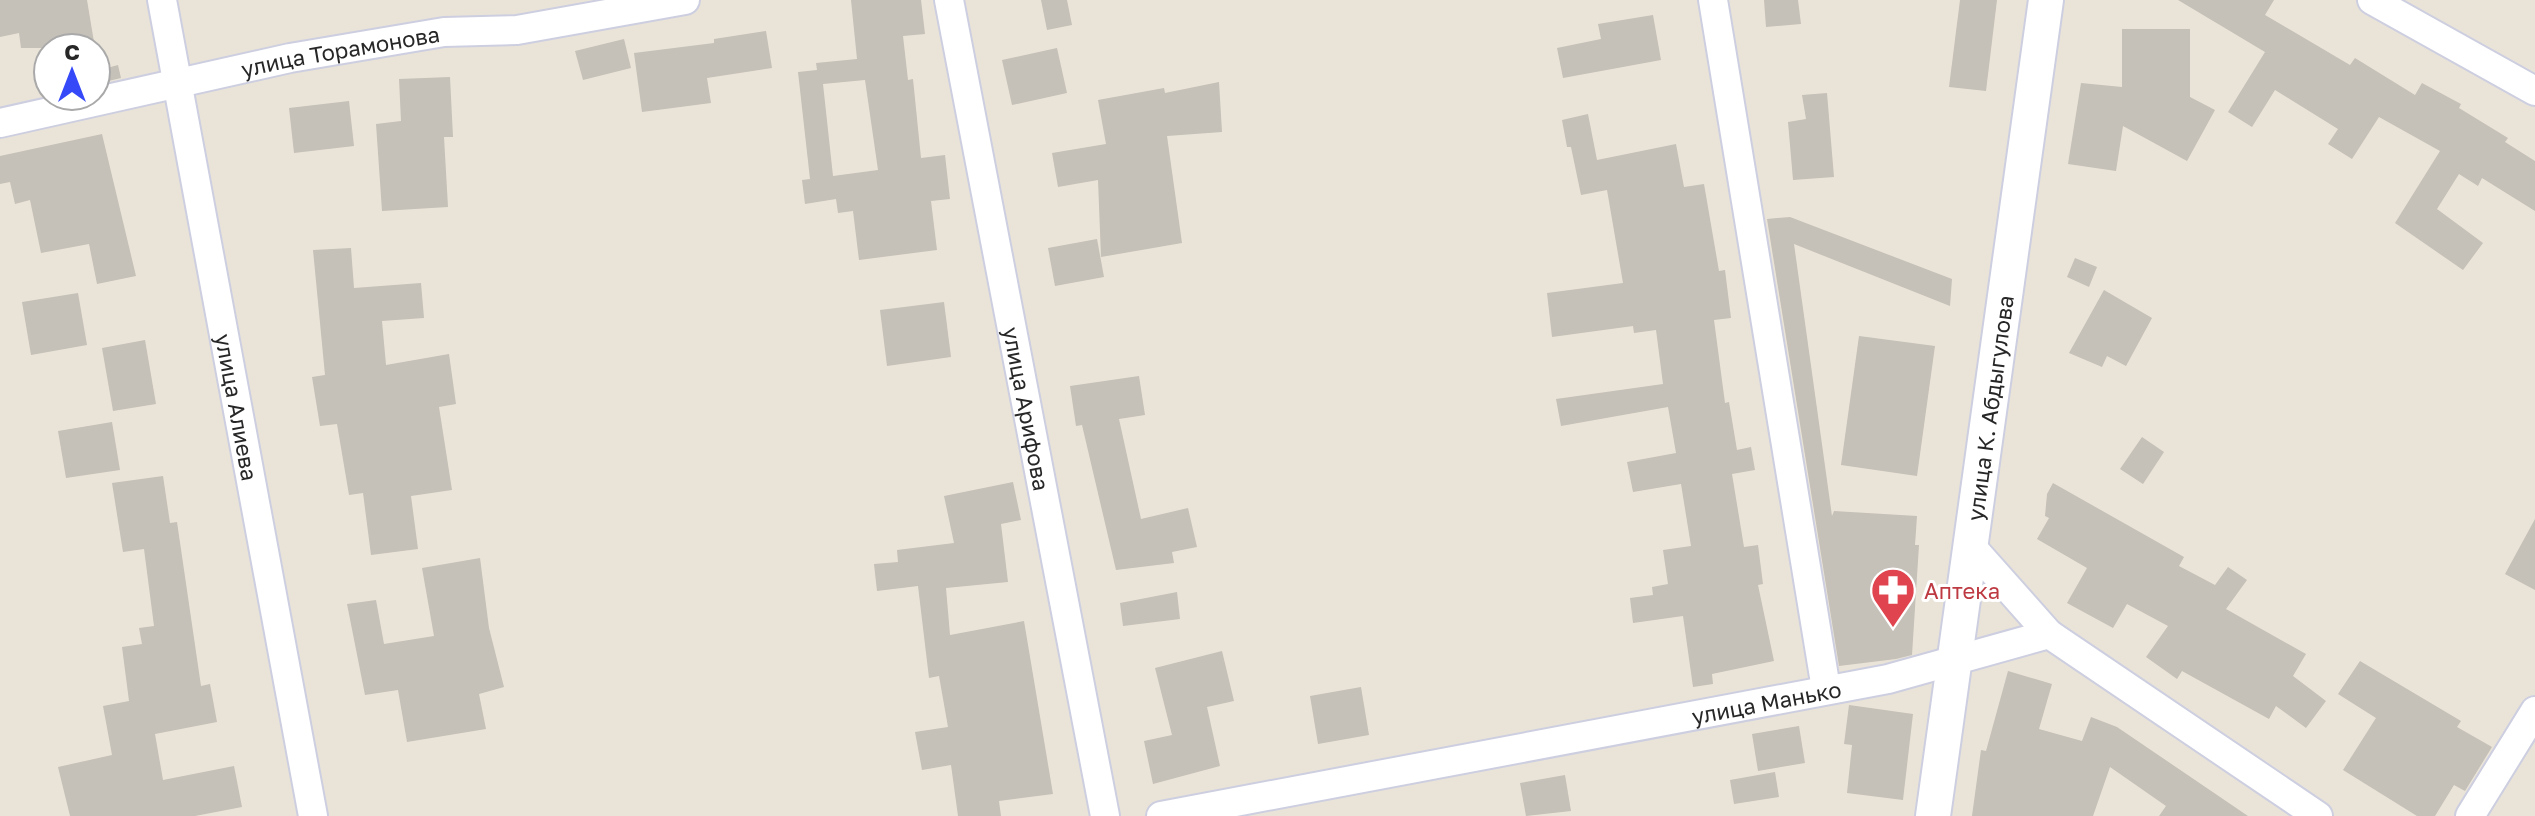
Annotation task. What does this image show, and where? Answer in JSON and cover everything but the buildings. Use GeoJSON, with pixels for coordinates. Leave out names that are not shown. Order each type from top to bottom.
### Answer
{"type":"FeatureCollection","features":[{"type":"Feature","properties":{"kind":"street","name":"улица Алиева"},"geometry":{"type":"LineString","coordinates":[[162,0],[313,816]]}},
{"type":"Feature","properties":{"kind":"street","name":"улица Торамонова"},"geometry":{"type":"LineString","coordinates":[[0,123],[305,55],[444,32],[517,30],[685,0]]}},
{"type":"Feature","properties":{"kind":"street","name":"улица Арифова"},"geometry":{"type":"LineString","coordinates":[[949,0],[1105,816]]}},
{"type":"Feature","properties":{"kind":"street"},"geometry":{"type":"LineString","coordinates":[[1713,0],[1826,689]]}},
{"type":"Feature","properties":{"kind":"street","name":"улица К. Абдыгулова"},"geometry":{"type":"LineString","coordinates":[[1933,816],[2046,0]]}},
{"type":"Feature","properties":{"kind":"street"},"geometry":{"type":"LineString","coordinates":[[2372,0],[2535,91]]}},
{"type":"Feature","properties":{"kind":"street"},"geometry":{"type":"LineString","coordinates":[[1970,545],[2049,634],[2318,816]]}},
{"type":"Feature","properties":{"kind":"street","name":"улица Манько"},"geometry":{"type":"LineString","coordinates":[[1161,816],[1888,679],[2049,634]]}},
{"type":"Feature","properties":{"kind":"street"},"geometry":{"type":"LineString","coordinates":[[2470,816],[2535,711]]}},
{"type":"Feature","properties":{"kind":"place","name":"Аптека"},"geometry":{"type":"Point","coordinates":[1893,629]}}]}
